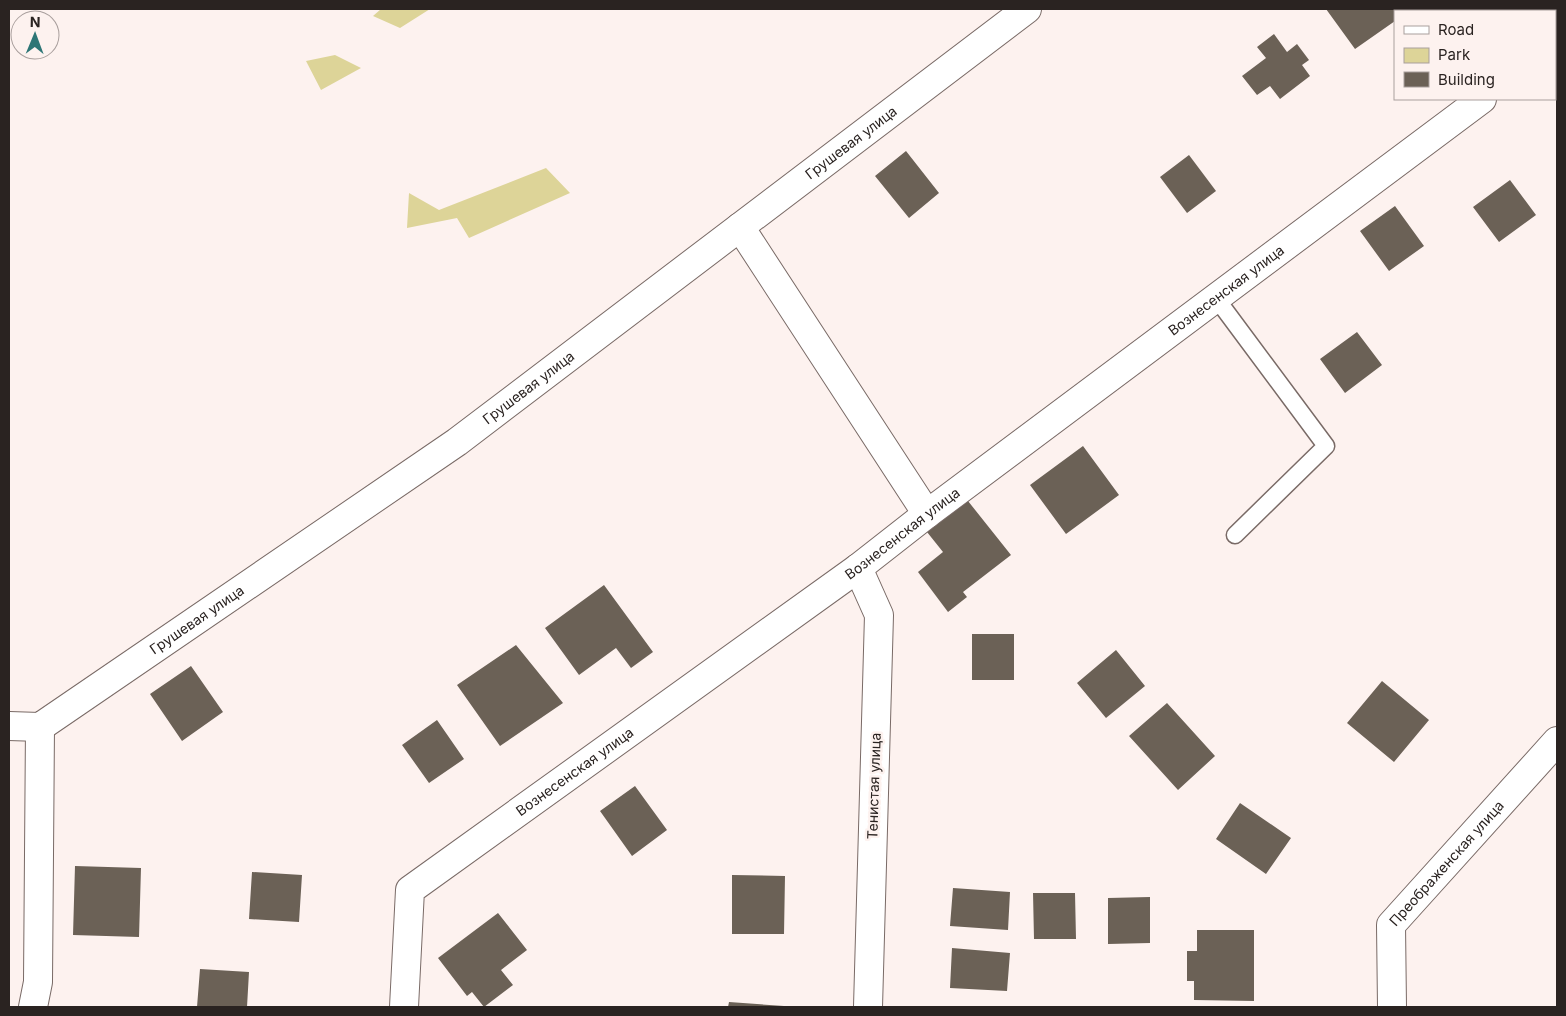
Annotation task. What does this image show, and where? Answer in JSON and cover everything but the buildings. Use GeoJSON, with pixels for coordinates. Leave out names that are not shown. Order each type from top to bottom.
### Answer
{"type":"FeatureCollection","features":[{"type":"Feature","properties":{"kind":"street","name":"Грушевая улица"},"geometry":{"type":"LineString","coordinates":[[40,727],[457,442],[1027,9]]}},
{"type":"Feature","properties":{"kind":"street","name":"Вознесенская улица"},"geometry":{"type":"LineString","coordinates":[[404,1007],[410,890],[858,568],[927,514],[1481,100]]}},
{"type":"Feature","properties":{"kind":"street"},"geometry":{"type":"LineString","coordinates":[[740,226],[927,514]]}},
{"type":"Feature","properties":{"kind":"street","name":"Тенистая улица"},"geometry":{"type":"LineString","coordinates":[[858,568],[879,615],[868,1007]]}},
{"type":"Feature","properties":{"kind":"street"},"geometry":{"type":"LineString","coordinates":[[9,726],[40,727],[38,982],[33,1007]]}},
{"type":"Feature","properties":{"kind":"street","name":"Преображенская улица"},"geometry":{"type":"LineString","coordinates":[[1392,1007],[1391,925],[1557,741]]}},
{"type":"Feature","properties":{"kind":"lane"},"geometry":{"type":"LineString","coordinates":[[1216,298],[1326,446],[1235,535]]}},
{"type":"Feature","properties":{"kind":"green space"},"geometry":{"type":"Polygon","coordinates":[[[381,9],[430,9],[400,28],[373,16],[381,9]]]}},
{"type":"Feature","properties":{"kind":"green space"},"geometry":{"type":"Polygon","coordinates":[[[335,55],[361,68],[321,90],[306,61],[335,55]]]}},
{"type":"Feature","properties":{"kind":"green space"},"geometry":{"type":"Polygon","coordinates":[[[546,168],[570,193],[469,238],[457,218],[407,228],[409,193],[439,210],[546,168]]]}}]}
